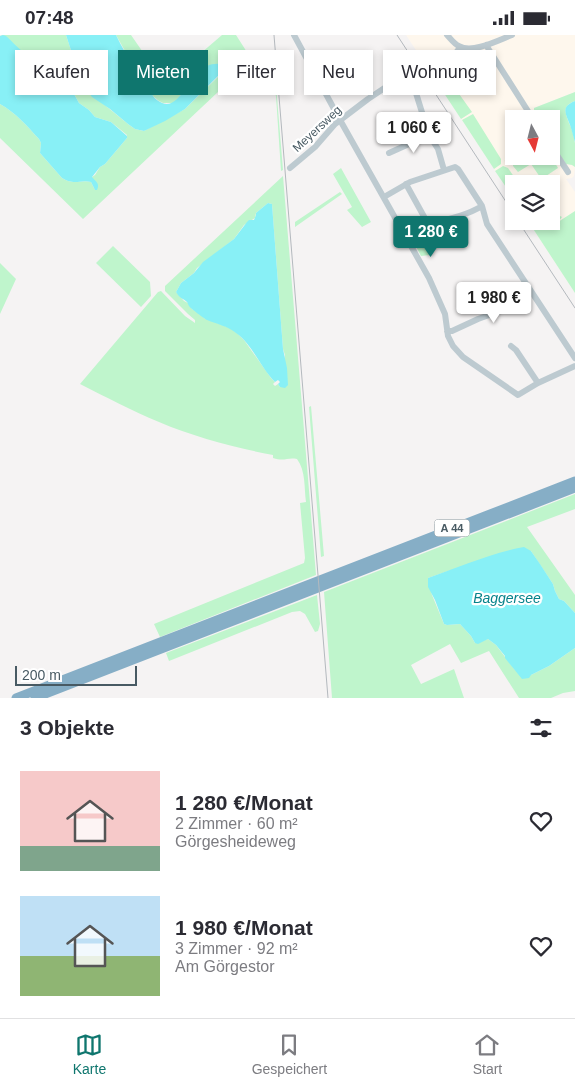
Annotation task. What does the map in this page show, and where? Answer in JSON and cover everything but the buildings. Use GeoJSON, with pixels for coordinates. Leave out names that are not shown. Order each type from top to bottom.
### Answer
{"type":"FeatureCollection","features":[{"type":"Feature","properties":{"kind":"highway","name":"A 44"},"geometry":{"type":"LineString","coordinates":[[36,698],[575,481]]}},
{"type":"Feature","properties":{"kind":"highway","name":"A 44"},"geometry":{"type":"LineString","coordinates":[[330,580],[575,488]]}},
{"type":"Feature","properties":{"kind":"highway","name":"A 44"},"geometry":{"type":"LineString","coordinates":[[16,698],[310,588]]}},
{"type":"Feature","properties":{"kind":"street"},"geometry":{"type":"LineString","coordinates":[[294,35],[429,278],[445,314],[448,336],[453,346],[463,357],[518,395],[538,383],[575,366]]}},
{"type":"Feature","properties":{"kind":"street"},"geometry":{"type":"LineString","coordinates":[[447,35],[460,47],[472,49],[512,35]]}},
{"type":"Feature","properties":{"kind":"street"},"geometry":{"type":"LineString","coordinates":[[486,45],[528,110]]}},
{"type":"Feature","properties":{"kind":"street","name":"Meyersweg"},"geometry":{"type":"LineString","coordinates":[[290,169],[315,147],[335,124],[383,90]]}},
{"type":"Feature","properties":{"kind":"street"},"geometry":{"type":"LineString","coordinates":[[417,95],[429,135],[438,149],[444,170]]}},
{"type":"Feature","properties":{"kind":"street"},"geometry":{"type":"LineString","coordinates":[[389,153],[429,135]]}},
{"type":"Feature","properties":{"kind":"street"},"geometry":{"type":"LineString","coordinates":[[560,160],[568,172]]}},
{"type":"Feature","properties":{"kind":"street"},"geometry":{"type":"LineString","coordinates":[[384,197],[406,184],[444,170],[455,167],[458,169],[482,206],[487,224],[575,359]]}},
{"type":"Feature","properties":{"kind":"street"},"geometry":{"type":"LineString","coordinates":[[406,184],[429,223],[466,214],[482,206]]}},
{"type":"Feature","properties":{"kind":"street"},"geometry":{"type":"LineString","coordinates":[[447,331],[452,331],[506,309],[532,292]]}},
{"type":"Feature","properties":{"kind":"street"},"geometry":{"type":"LineString","coordinates":[[511,346],[516,350],[538,383]]}},
{"type":"Feature","properties":{"kind":"shaded area"},"geometry":{"type":"Polygon","coordinates":[[[406,35],[575,35],[575,92],[534,108],[534,110],[505,110],[505,165],[560,165],[560,155],[566,164],[575,167],[574,176],[566,179],[575,192],[575,293],[534,230],[560,230],[560,175],[505,175],[505,185],[446,95],[496,95],[496,50],[416,50],[406,35]]]}},
{"type":"Feature","properties":{"kind":"green space"},"geometry":{"type":"Polygon","coordinates":[[[0,35],[66,35],[71,50],[19,50],[0,35]]]}},
{"type":"Feature","properties":{"kind":"green space"},"geometry":{"type":"Polygon","coordinates":[[[116,35],[131,35],[141,50],[124,50],[116,35]]]}},
{"type":"Feature","properties":{"kind":"green space"},"geometry":{"type":"Polygon","coordinates":[[[222,35],[236,35],[246,50],[218,50],[218,71],[208,72],[208,50],[205,50],[222,35]]]}},
{"type":"Feature","properties":{"kind":"green space"},"geometry":{"type":"Polygon","coordinates":[[[218,77],[218,92],[83,219],[0,138],[0,104],[16,116],[39,139],[41,143],[40,153],[62,178],[70,182],[91,182],[95,190],[92,177],[127,138],[127,135],[111,122],[95,117],[79,103],[75,95],[95,95],[128,124],[135,129],[144,131],[185,109],[199,95],[208,95],[208,87],[218,77]]]}},
{"type":"Feature","properties":{"kind":"green space"},"geometry":{"type":"Polygon","coordinates":[[[575,92],[575,101],[566,107],[566,116],[575,143],[575,167],[566,164],[560,155],[560,110],[534,110],[534,108],[575,92]]]}},
{"type":"Feature","properties":{"kind":"green space"},"geometry":{"type":"Polygon","coordinates":[[[181,95],[174,103],[163,103],[153,96],[181,95]]]}},
{"type":"Feature","properties":{"kind":"green space"},"geometry":{"type":"Polygon","coordinates":[[[445,95],[460,95],[472,112],[461,119],[445,95]]]}},
{"type":"Feature","properties":{"kind":"green space"},"geometry":{"type":"Polygon","coordinates":[[[276,96],[283,170],[281,171],[276,96]]]}},
{"type":"Feature","properties":{"kind":"green space"},"geometry":{"type":"Polygon","coordinates":[[[473,114],[501,159],[501,164],[494,169],[462,120],[473,114]]]}},
{"type":"Feature","properties":{"kind":"green space"},"geometry":{"type":"Polygon","coordinates":[[[513,165],[529,165],[518,172],[513,165]]]}},
{"type":"Feature","properties":{"kind":"green space"},"geometry":{"type":"Polygon","coordinates":[[[532,165],[556,165],[558,168],[548,175],[539,175],[532,165]]]}},
{"type":"Feature","properties":{"kind":"green space"},"geometry":{"type":"Polygon","coordinates":[[[503,166],[508,168],[513,175],[505,175],[505,186],[495,171],[503,166]]]}},
{"type":"Feature","properties":{"kind":"green space"},"geometry":{"type":"Polygon","coordinates":[[[341,168],[371,222],[362,227],[347,210],[352,207],[333,174],[341,168]]]}},
{"type":"Feature","properties":{"kind":"green space"},"geometry":{"type":"Polygon","coordinates":[[[283,176],[316,575],[160,637],[154,624],[304,563],[300,503],[306,502],[303,474],[297,459],[277,459],[273,458],[273,455],[186,433],[139,413],[80,384],[158,292],[161,291],[185,316],[195,323],[195,320],[165,291],[165,286],[283,176]],[[268,203],[256,213],[255,218],[244,225],[234,239],[197,268],[194,273],[181,283],[176,292],[192,309],[204,318],[230,328],[238,334],[275,382],[273,384],[275,386],[278,384],[280,387],[285,355],[272,204],[268,203]]]}},
{"type":"Feature","properties":{"kind":"green space"},"geometry":{"type":"Polygon","coordinates":[[[340,192],[342,194],[295,227],[295,222],[340,192]]]}},
{"type":"Feature","properties":{"kind":"green space"},"geometry":{"type":"Polygon","coordinates":[[[575,211],[575,293],[534,230],[560,230],[560,221],[575,211]]]}},
{"type":"Feature","properties":{"kind":"green space"},"geometry":{"type":"Polygon","coordinates":[[[427,226],[430,255],[421,256],[410,235],[427,226]]]}},
{"type":"Feature","properties":{"kind":"green space"},"geometry":{"type":"Polygon","coordinates":[[[113,246],[150,282],[151,296],[141,307],[96,263],[113,246]]]}},
{"type":"Feature","properties":{"kind":"green space"},"geometry":{"type":"Polygon","coordinates":[[[0,263],[16,279],[0,314],[0,263]]]}},
{"type":"Feature","properties":{"kind":"green space"},"geometry":{"type":"Polygon","coordinates":[[[311,406],[324,556],[321,557],[309,407],[311,406]]]}},
{"type":"Feature","properties":{"kind":"green space"},"geometry":{"type":"Polygon","coordinates":[[[575,494],[575,509],[527,527],[575,595],[575,613],[564,601],[559,599],[553,584],[531,551],[448,571],[428,578],[432,595],[444,624],[460,624],[475,643],[488,639],[496,645],[515,670],[531,675],[549,666],[575,648],[575,691],[551,698],[519,698],[489,651],[461,663],[450,644],[411,665],[421,684],[454,669],[464,698],[332,698],[324,592],[575,494]]]}},
{"type":"Feature","properties":{"kind":"green space"},"geometry":{"type":"Polygon","coordinates":[[[317,595],[320,624],[318,631],[315,632],[305,614],[300,611],[292,612],[169,661],[166,653],[317,595]]]}},
{"type":"Feature","properties":{"kind":"water"},"geometry":{"type":"Polygon","coordinates":[[[66,35],[116,35],[124,50],[118,50],[118,95],[152,95],[162,103],[169,104],[180,95],[199,95],[185,109],[165,121],[144,131],[135,129],[90,95],[108,95],[108,50],[71,50],[66,35]]]}},
{"type":"Feature","properties":{"kind":"water"},"geometry":{"type":"Polygon","coordinates":[[[0,36],[6,36],[21,50],[15,50],[15,95],[75,95],[79,103],[95,117],[111,122],[127,136],[92,177],[98,184],[97,190],[95,190],[91,182],[70,182],[62,178],[40,153],[41,143],[39,139],[16,116],[0,104],[0,36]]]}},
{"type":"Feature","properties":{"kind":"water"},"geometry":{"type":"Polygon","coordinates":[[[218,64],[218,76],[208,86],[208,66],[218,64]]]}},
{"type":"Feature","properties":{"kind":"water"},"geometry":{"type":"Polygon","coordinates":[[[575,101],[575,142],[565,111],[570,103],[575,101]]]}},
{"type":"Feature","properties":{"kind":"water"},"geometry":{"type":"Polygon","coordinates":[[[268,203],[272,204],[283,349],[287,368],[288,385],[285,388],[280,387],[278,380],[275,382],[242,338],[222,325],[203,318],[176,292],[181,283],[194,273],[203,262],[234,239],[247,222],[254,220],[256,213],[268,203]]]}},
{"type":"Feature","properties":{"kind":"water","name":"Baggersee"},"geometry":{"type":"Polygon","coordinates":[[[524,547],[531,551],[540,564],[553,584],[559,599],[564,601],[575,613],[575,648],[529,678],[522,679],[496,645],[488,639],[478,644],[475,643],[460,624],[444,624],[428,587],[428,578],[488,557],[524,547]]]}},
{"type":"Feature","properties":{"kind":"tram line"},"geometry":{"type":"LineString","coordinates":[[397,35],[505,200]]}},
{"type":"Feature","properties":{"kind":"tram line"},"geometry":{"type":"LineString","coordinates":[[524,230],[575,308]]}},
{"type":"Feature","properties":{"kind":"railway"},"geometry":{"type":"LineString","coordinates":[[274,35],[328,698]]}}]}
